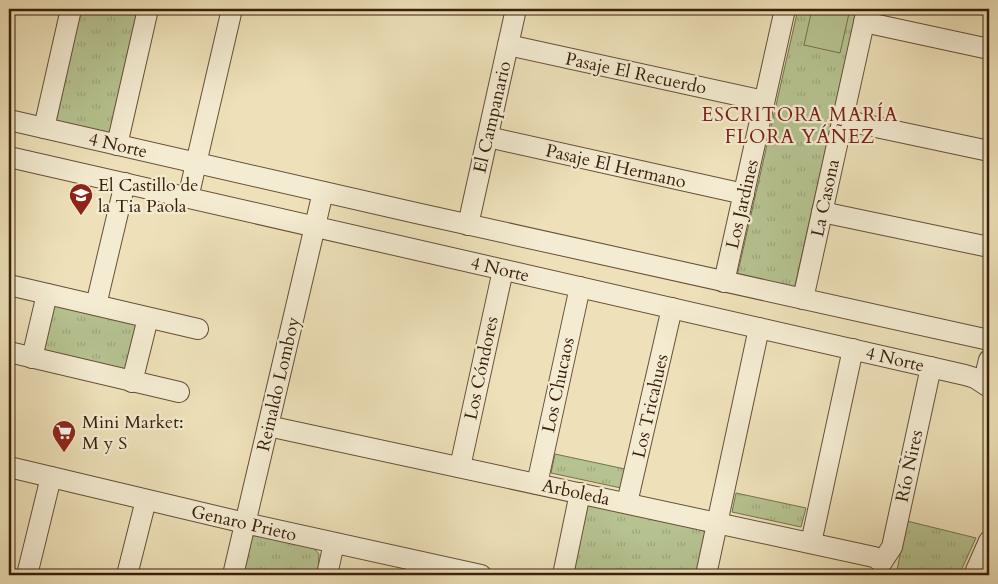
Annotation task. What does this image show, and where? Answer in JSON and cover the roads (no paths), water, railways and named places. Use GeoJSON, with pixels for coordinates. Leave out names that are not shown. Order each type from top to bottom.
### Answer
{"type":"FeatureCollection","features":[{"type":"Feature","properties":{"kind":"street"},"geometry":{"type":"LineString","coordinates":[[44,128],[71,9]]}},
{"type":"Feature","properties":{"kind":"street"},"geometry":{"type":"LineString","coordinates":[[118,145],[148,9]]}},
{"type":"Feature","properties":{"kind":"street"},"geometry":{"type":"LineString","coordinates":[[188,198],[232,9]]}},
{"type":"Feature","properties":{"kind":"street","name":"El Campanario"},"geometry":{"type":"LineString","coordinates":[[468,224],[516,9]]}},
{"type":"Feature","properties":{"kind":"street","name":"Los Jardines"},"geometry":{"type":"LineString","coordinates":[[724,282],[785,9]]}},
{"type":"Feature","properties":{"kind":"street"},"geometry":{"type":"LineString","coordinates":[[865,15],[989,49]]}},
{"type":"Feature","properties":{"kind":"street","name":"La Casona"},"geometry":{"type":"LineString","coordinates":[[803,299],[865,15]]}},
{"type":"Feature","properties":{"kind":"street","name":"Pasaje El Recuerdo"},"geometry":{"type":"LineString","coordinates":[[508,45],[764,101]]}},
{"type":"Feature","properties":{"kind":"street","name":"4 Norte"},"geometry":{"type":"LineString","coordinates":[[9,120],[989,340]]}},
{"type":"Feature","properties":{"kind":"street"},"geometry":{"type":"LineString","coordinates":[[843,120],[989,151]]}},
{"type":"Feature","properties":{"kind":"street","name":"Pasaje El Hermano"},"geometry":{"type":"LineString","coordinates":[[488,137],[744,194]]}},
{"type":"Feature","properties":{"kind":"street","name":"4 Norte"},"geometry":{"type":"LineString","coordinates":[[9,157],[931,367],[965,375],[987,386]]}},
{"type":"Feature","properties":{"kind":"street"},"geometry":{"type":"LineString","coordinates":[[96,306],[124,183]]}},
{"type":"Feature","properties":{"kind":"street","name":"Reinaldo Lomboy"},"geometry":{"type":"LineString","coordinates":[[233,575],[323,192]]}},
{"type":"Feature","properties":{"kind":"street"},"geometry":{"type":"LineString","coordinates":[[822,212],[989,247]]}},
{"type":"Feature","properties":{"kind":"street","name":"Los Cóndores"},"geometry":{"type":"LineString","coordinates":[[460,467],[503,270]]}},
{"type":"Feature","properties":{"kind":"street"},"geometry":{"type":"LineString","coordinates":[[9,285],[198,329]]}},
{"type":"Feature","properties":{"kind":"street","name":"Los Chucaos"},"geometry":{"type":"LineString","coordinates":[[537,484],[580,287]]}},
{"type":"Feature","properties":{"kind":"street"},"geometry":{"type":"LineString","coordinates":[[32,358],[47,294]]}},
{"type":"Feature","properties":{"kind":"street","name":"Los Tricahues"},"geometry":{"type":"LineString","coordinates":[[628,503],[672,308]]}},
{"type":"Feature","properties":{"kind":"street"},"geometry":{"type":"LineString","coordinates":[[132,382],[148,318]]}},
{"type":"Feature","properties":{"kind":"street"},"geometry":{"type":"LineString","coordinates":[[706,575],[759,328]]}},
{"type":"Feature","properties":{"kind":"street"},"geometry":{"type":"LineString","coordinates":[[811,543],[853,349]]}},
{"type":"Feature","properties":{"kind":"street"},"geometry":{"type":"LineString","coordinates":[[9,352],[179,392]]}},
{"type":"Feature","properties":{"kind":"street"},"geometry":{"type":"LineString","coordinates":[[987,386],[986,368],[989,360]]}},
{"type":"Feature","properties":{"kind":"street","name":"Río Ñires"},"geometry":{"type":"LineString","coordinates":[[883,569],[892,546],[931,367]]}},
{"type":"Feature","properties":{"kind":"street","name":"Arboleda"},"geometry":{"type":"LineString","coordinates":[[268,426],[874,557],[883,569]]}},
{"type":"Feature","properties":{"kind":"street","name":"Genaro Prieto"},"geometry":{"type":"LineString","coordinates":[[9,467],[334,543],[430,570],[481,575]]}},
{"type":"Feature","properties":{"kind":"street"},"geometry":{"type":"LineString","coordinates":[[28,575],[51,477]]}},
{"type":"Feature","properties":{"kind":"street"},"geometry":{"type":"LineString","coordinates":[[563,575],[580,493]]}},
{"type":"Feature","properties":{"kind":"street"},"geometry":{"type":"LineString","coordinates":[[127,575],[146,500]]}},
{"type":"Feature","properties":{"kind":"street"},"geometry":{"type":"LineString","coordinates":[[974,575],[989,541]]}},
{"type":"Feature","properties":{"kind":"street"},"geometry":{"type":"LineString","coordinates":[[327,575],[334,543]]}},
{"type":"Feature","properties":{"kind":"place","name":"El Castillo de la Tia Paola"},"geometry":{"type":"Point","coordinates":[81,216]}},
{"type":"Feature","properties":{"kind":"place","name":"Mini Market: M y S"},"geometry":{"type":"Point","coordinates":[64,453]}},
{"type":"Feature","properties":{"kind":"district","name":"ESCRITORA MARÍA FLORA YÁÑEZ"},"geometry":{"type":"Point","coordinates":[800,125]}}]}
